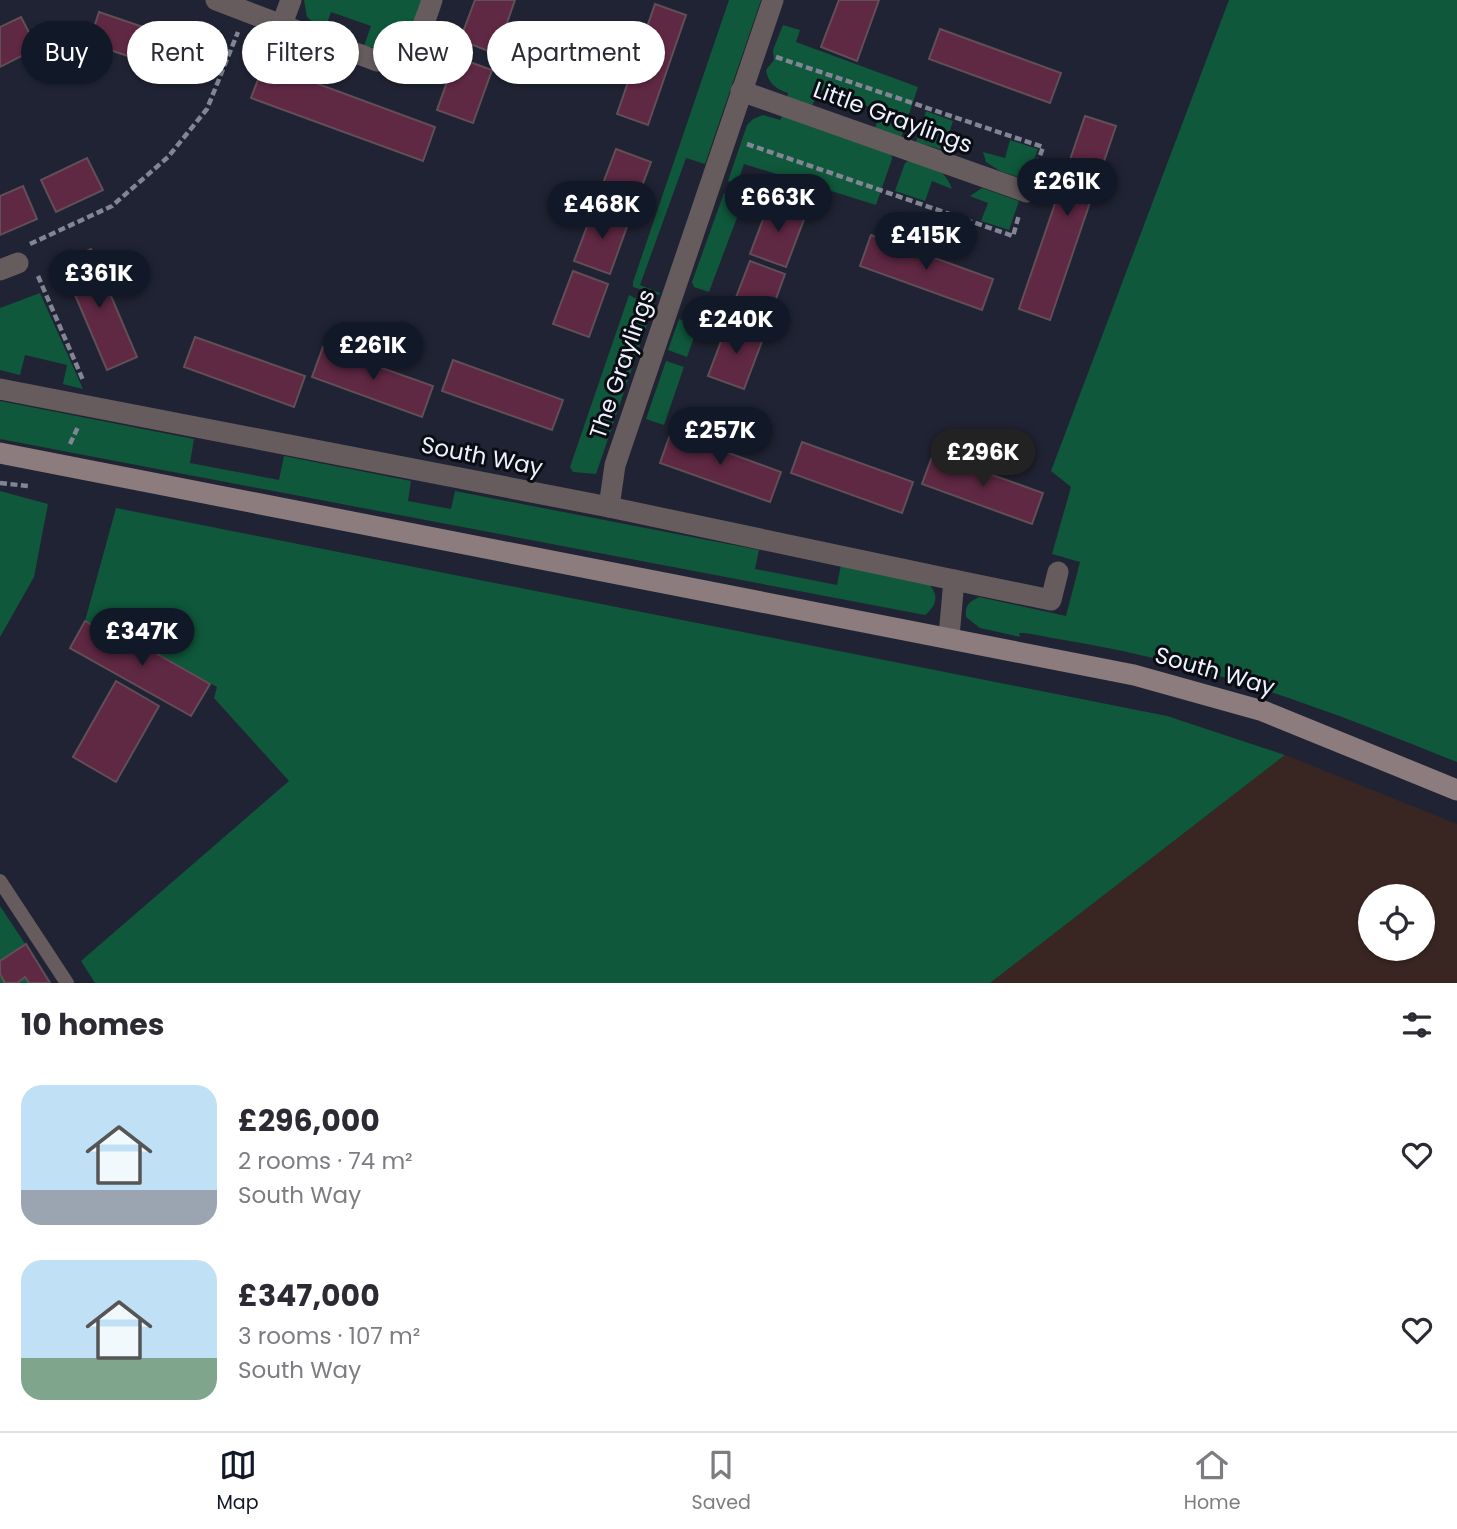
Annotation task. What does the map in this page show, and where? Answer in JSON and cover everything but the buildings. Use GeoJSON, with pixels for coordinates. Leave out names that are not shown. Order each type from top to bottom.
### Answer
{"type":"FeatureCollection","features":[{"type":"Feature","properties":{"kind":"street"},"geometry":{"type":"LineString","coordinates":[[216,0],[274,21]]}},
{"type":"Feature","properties":{"kind":"street"},"geometry":{"type":"LineString","coordinates":[[283,21],[291,0]]}},
{"type":"Feature","properties":{"kind":"street"},"geometry":{"type":"LineString","coordinates":[[359,54],[377,61],[397,57],[416,41],[432,0]]}},
{"type":"Feature","properties":{"kind":"street","name":"The Graylings"},"geometry":{"type":"LineString","coordinates":[[609,507],[615,465],[773,0]]}},
{"type":"Feature","properties":{"kind":"street","name":"Little Graylings"},"geometry":{"type":"LineString","coordinates":[[741,91],[1027,192]]}},
{"type":"Feature","properties":{"kind":"street","name":"South Way"},"geometry":{"type":"LineString","coordinates":[[0,389],[609,507],[1051,600],[1058,572]]}},
{"type":"Feature","properties":{"kind":"street","name":"South Way"},"geometry":{"type":"LineString","coordinates":[[0,453],[949,636],[1134,675],[1263,711],[1457,790]]}},
{"type":"Feature","properties":{"kind":"street"},"geometry":{"type":"LineString","coordinates":[[949,636],[954,580]]}},
{"type":"Feature","properties":{"kind":"lane"},"geometry":{"type":"LineString","coordinates":[[0,881],[67,983]]}},
{"type":"Feature","properties":{"kind":"path"},"geometry":{"type":"LineString","coordinates":[[83,382],[20,263],[112,206],[168,157],[207,109],[241,24]]}},
{"type":"Feature","properties":{"kind":"path"},"geometry":{"type":"LineString","coordinates":[[68,449],[82,420]]}},
{"type":"Feature","properties":{"kind":"shaded area"},"geometry":{"type":"Polygon","coordinates":[[[1285,755],[1457,824],[1457,983],[990,983],[1285,755]]]}},
{"type":"Feature","properties":{"kind":"green space"},"geometry":{"type":"Polygon","coordinates":[[[304,0],[423,0],[413,21],[373,21],[373,47],[364,46],[371,26],[331,12],[328,21],[312,21],[307,17],[304,0]]]}},
{"type":"Feature","properties":{"kind":"green space"},"geometry":{"type":"Polygon","coordinates":[[[729,0],[761,0],[705,164],[686,158],[640,285],[660,293],[659,295],[633,287],[633,282],[729,0]]]}},
{"type":"Feature","properties":{"kind":"green space"},"geometry":{"type":"Polygon","coordinates":[[[1229,0],[1457,0],[1457,762],[1341,716],[1220,676],[1111,649],[1025,633],[1019,633],[1020,637],[980,628],[966,617],[968,604],[979,597],[1066,616],[1080,562],[1052,554],[1071,487],[1051,471],[1229,0]]]}},
{"type":"Feature","properties":{"kind":"green space"},"geometry":{"type":"Polygon","coordinates":[[[783,25],[800,30],[796,42],[918,87],[901,138],[875,128],[881,111],[819,89],[812,106],[787,98],[788,93],[773,85],[766,70],[774,60],[773,50],[783,25]]]}},
{"type":"Feature","properties":{"kind":"green space"},"geometry":{"type":"Polygon","coordinates":[[[926,111],[953,121],[947,139],[965,146],[953,153],[916,142],[926,111]]]}},
{"type":"Feature","properties":{"kind":"green space"},"geometry":{"type":"Polygon","coordinates":[[[763,115],[780,120],[783,115],[891,152],[892,159],[876,205],[744,164],[739,178],[750,183],[749,187],[728,181],[747,125],[763,115]]]}},
{"type":"Feature","properties":{"kind":"green space"},"geometry":{"type":"Polygon","coordinates":[[[1010,140],[1038,149],[1027,180],[1000,171],[986,162],[983,152],[1005,158],[1010,140]]]}},
{"type":"Feature","properties":{"kind":"green space"},"geometry":{"type":"Polygon","coordinates":[[[911,159],[941,172],[952,189],[932,181],[925,201],[895,191],[905,163],[911,159]]]}},
{"type":"Feature","properties":{"kind":"green space"},"geometry":{"type":"Polygon","coordinates":[[[982,188],[1019,201],[1009,230],[981,221],[988,203],[970,196],[982,188]]]}},
{"type":"Feature","properties":{"kind":"green space"},"geometry":{"type":"Polygon","coordinates":[[[724,193],[744,199],[709,292],[694,287],[692,282],[724,193]]]}},
{"type":"Feature","properties":{"kind":"green space"},"geometry":{"type":"Polygon","coordinates":[[[40,293],[83,389],[63,384],[67,365],[25,355],[20,375],[0,370],[0,308],[40,293]]]}},
{"type":"Feature","properties":{"kind":"green space"},"geometry":{"type":"Polygon","coordinates":[[[629,295],[653,307],[596,474],[573,472],[570,467],[629,295]]]}},
{"type":"Feature","properties":{"kind":"green space"},"geometry":{"type":"Polygon","coordinates":[[[679,319],[698,326],[687,357],[668,350],[679,319]]]}},
{"type":"Feature","properties":{"kind":"green space"},"geometry":{"type":"Polygon","coordinates":[[[666,361],[684,367],[664,425],[646,419],[666,361]]]}},
{"type":"Feature","properties":{"kind":"green space"},"geometry":{"type":"Polygon","coordinates":[[[0,401],[194,439],[190,463],[279,480],[284,456],[411,481],[408,501],[451,509],[455,491],[759,550],[755,569],[837,585],[841,565],[927,582],[934,591],[935,603],[925,615],[0,439],[0,401]]]}},
{"type":"Feature","properties":{"kind":"green space"},"geometry":{"type":"Polygon","coordinates":[[[0,491],[48,504],[34,577],[0,637],[0,491]]]}},
{"type":"Feature","properties":{"kind":"green space"},"geometry":{"type":"Polygon","coordinates":[[[116,508],[1167,716],[1285,755],[990,983],[95,983],[81,961],[289,781],[214,698],[217,687],[142,645],[138,651],[85,621],[116,508]]]}},
{"type":"Feature","properties":{"kind":"green space"},"geometry":{"type":"Polygon","coordinates":[[[0,906],[51,983],[0,983],[0,906]]]}}]}
